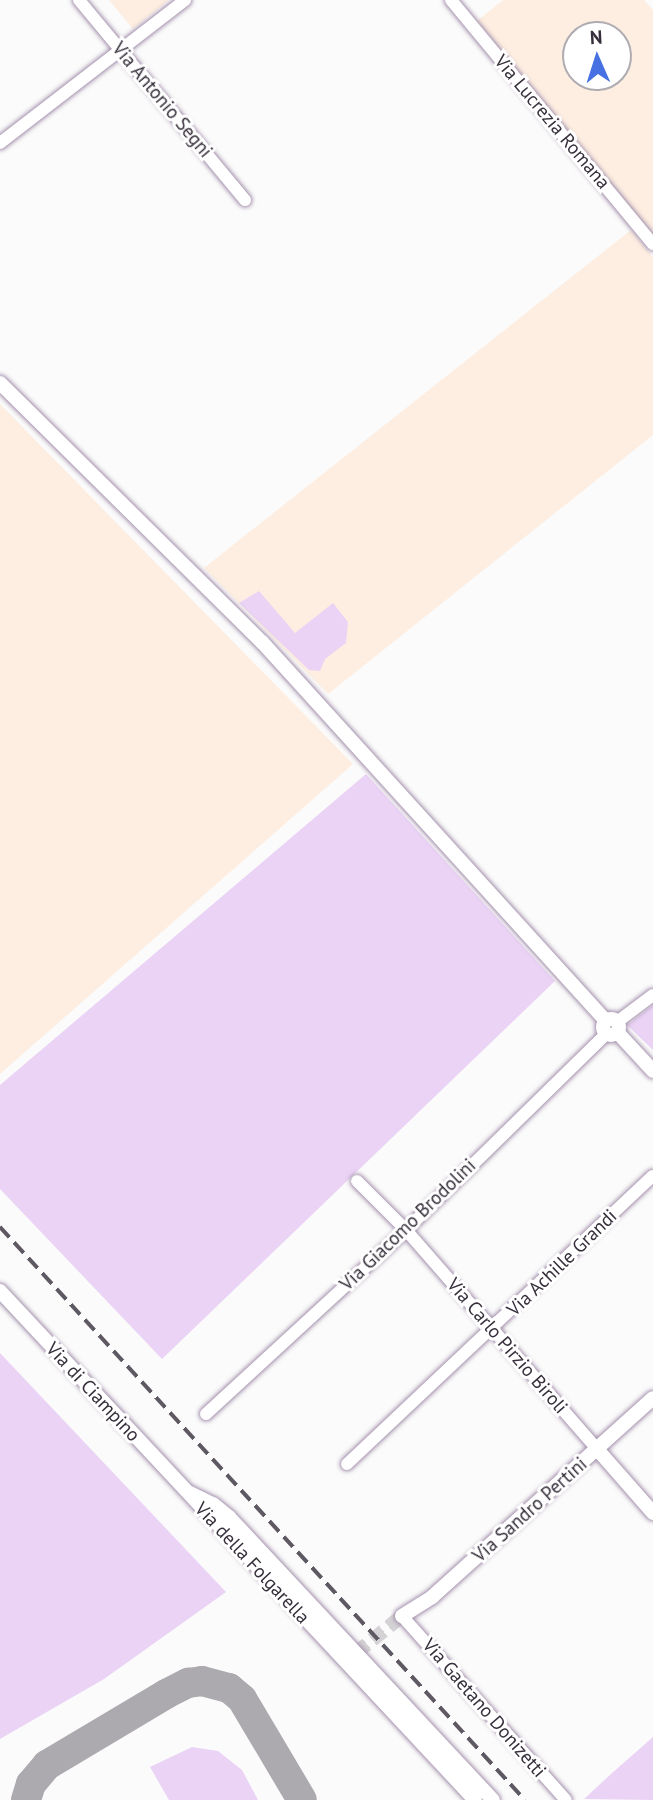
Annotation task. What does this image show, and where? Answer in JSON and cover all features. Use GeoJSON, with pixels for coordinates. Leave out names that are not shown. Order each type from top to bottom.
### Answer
{"type":"FeatureCollection","features":[{"type":"Feature","properties":{"kind":"street","name":"Via Antonio Segni"},"geometry":{"type":"LineString","coordinates":[[79,0],[245,200]]}},
{"type":"Feature","properties":{"kind":"street"},"geometry":{"type":"LineString","coordinates":[[0,144],[185,0]]}},
{"type":"Feature","properties":{"kind":"street","name":"Via Lucrezia Romana"},"geometry":{"type":"LineString","coordinates":[[452,0],[653,244]]}},
{"type":"Feature","properties":{"kind":"street"},"geometry":{"type":"LineString","coordinates":[[0,383],[262,642],[653,1071]]}},
{"type":"Feature","properties":{"kind":"street","name":"Via Giacomo Brodolini"},"geometry":{"type":"LineString","coordinates":[[206,1414],[406,1230],[612,1027],[653,995]]}},
{"type":"Feature","properties":{"kind":"street","name":"Via Achille Grandi"},"geometry":{"type":"LineString","coordinates":[[347,1464],[653,1176]]}},
{"type":"Feature","properties":{"kind":"street","name":"Via Carlo Pirzio Biroli"},"geometry":{"type":"LineString","coordinates":[[357,1181],[406,1230],[653,1513]]}},
{"type":"Feature","properties":{"kind":"street","name":"Via di Ciampino"},"geometry":{"type":"LineString","coordinates":[[0,1292],[186,1492]]}},
{"type":"Feature","properties":{"kind":"street","name":"Via Sandro Pertini"},"geometry":{"type":"LineString","coordinates":[[402,1616],[428,1600],[653,1398]]}},
{"type":"Feature","properties":{"kind":"street","name":"Via della Folgarella"},"geometry":{"type":"LineString","coordinates":[[186,1492],[475,1800]]}},
{"type":"Feature","properties":{"kind":"street","name":"Via della Folgarella"},"geometry":{"type":"LineString","coordinates":[[186,1492],[209,1502],[229,1517],[493,1800]]}},
{"type":"Feature","properties":{"kind":"street","name":"Via Gaetano Donizetti"},"geometry":{"type":"LineString","coordinates":[[402,1616],[566,1800]]}},
{"type":"Feature","properties":{"kind":"shaded area"},"geometry":{"type":"Polygon","coordinates":[[[109,0],[169,0],[133,29],[109,0]]]}},
{"type":"Feature","properties":{"kind":"shaded area"},"geometry":{"type":"Polygon","coordinates":[[[503,0],[644,0],[653,10],[653,235],[477,21],[503,0]]]}},
{"type":"Feature","properties":{"kind":"shaded area"},"geometry":{"type":"Polygon","coordinates":[[[631,230],[653,257],[653,435],[328,694],[204,568],[631,230]]]}},
{"type":"Feature","properties":{"kind":"shaded area"},"geometry":{"type":"Polygon","coordinates":[[[0,404],[353,764],[0,1074],[0,404]]]}},
{"type":"Feature","properties":{"kind":"shaded area"},"geometry":{"type":"Polygon","coordinates":[[[259,591],[295,633],[333,603],[348,622],[346,643],[325,659],[320,671],[309,670],[239,603],[259,591]]]}},
{"type":"Feature","properties":{"kind":"shaded area"},"geometry":{"type":"Polygon","coordinates":[[[366,774],[555,981],[162,1359],[0,1189],[0,1085],[366,774]]]}},
{"type":"Feature","properties":{"kind":"shaded area"},"geometry":{"type":"Polygon","coordinates":[[[653,1005],[653,1050],[627,1025],[653,1005]]]}},
{"type":"Feature","properties":{"kind":"shaded area"},"geometry":{"type":"Polygon","coordinates":[[[0,1353],[226,1592],[104,1679],[0,1739],[0,1353]]]}},
{"type":"Feature","properties":{"kind":"shaded area"},"geometry":{"type":"Polygon","coordinates":[[[653,1737],[653,1800],[584,1799],[611,1774],[653,1737]]]}},
{"type":"Feature","properties":{"kind":"shaded area"},"geometry":{"type":"Polygon","coordinates":[[[192,1747],[218,1751],[242,1770],[258,1800],[169,1800],[150,1767],[192,1747]]]}},
{"type":"Feature","properties":{"kind":"taxiway"},"geometry":{"type":"LineString","coordinates":[[26,1800],[31,1784],[47,1765],[166,1694],[188,1683],[202,1681],[229,1688],[242,1699],[302,1800]]}},
{"type":"Feature","properties":{"kind":"tunnel"},"geometry":{"type":"LineString","coordinates":[[356,1653],[402,1616]]}},
{"type":"Feature","properties":{"kind":"railway"},"geometry":{"type":"LineString","coordinates":[[0,1227],[525,1800]]}}]}
